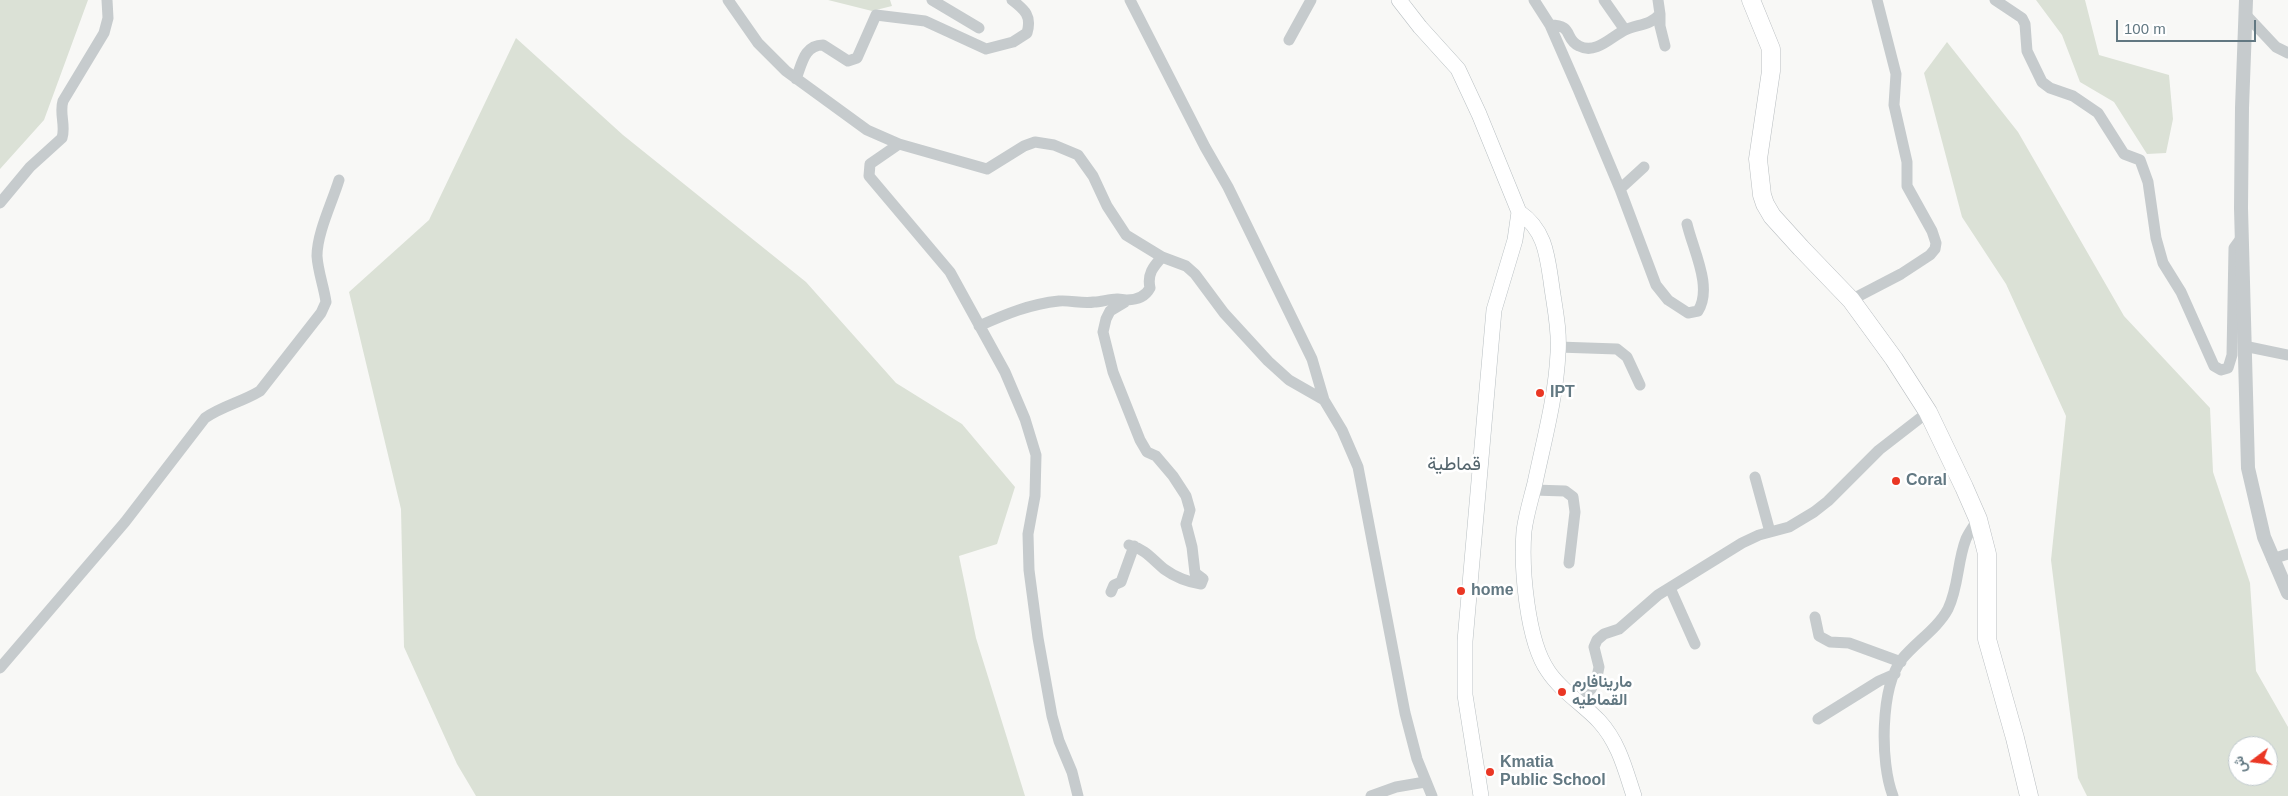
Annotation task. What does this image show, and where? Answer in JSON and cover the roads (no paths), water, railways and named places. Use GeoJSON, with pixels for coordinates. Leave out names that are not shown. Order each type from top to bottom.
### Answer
{"type":"FeatureCollection","features":[{"type":"Feature","properties":{"kind":"main road"},"geometry":{"type":"LineString","coordinates":[[1399,0],[1420,27],[1458,69],[1479,114],[1519,212],[1515,240],[1494,310],[1465,641],[1465,695],[1481,796]]}},
{"type":"Feature","properties":{"kind":"main road"},"geometry":{"type":"LineString","coordinates":[[1751,0],[1770,49],[1771,71],[1758,158],[1762,195],[1772,216],[1851,300],[1899,366],[1928,412],[1978,519],[1989,566],[1986,620],[1987,639],[2029,796]]}},
{"type":"Feature","properties":{"kind":"main road"},"geometry":{"type":"LineString","coordinates":[[1519,212],[1530,219],[1540,232],[1548,266],[1558,328],[1558,347],[1551,406],[1524,529],[1525,588],[1533,633],[1541,659],[1548,672],[1611,736],[1621,756],[1634,796]]}},
{"type":"Feature","properties":{"kind":"street"},"geometry":{"type":"LineString","coordinates":[[0,203],[30,167],[62,138],[60,109],[62,101],[104,33],[108,18],[107,0]]}},
{"type":"Feature","properties":{"kind":"street"},"geometry":{"type":"LineString","coordinates":[[728,0],[758,43],[796,79],[867,130],[899,144],[987,169],[1024,146],[1035,142],[1050,144],[1078,155],[1093,176],[1107,206],[1126,235],[1162,257],[1186,266],[1195,274],[1224,313],[1268,361],[1289,380],[1324,400]]}},
{"type":"Feature","properties":{"kind":"street"},"geometry":{"type":"LineString","coordinates":[[932,0],[979,28]]}},
{"type":"Feature","properties":{"kind":"street"},"geometry":{"type":"LineString","coordinates":[[796,79],[807,51],[812,46],[823,45],[848,61],[857,58],[876,15],[925,22],[986,49],[1013,42],[1027,33],[1030,23],[1026,12],[1012,0]]}},
{"type":"Feature","properties":{"kind":"street"},"geometry":{"type":"LineString","coordinates":[[1130,0],[1205,147],[1228,187],[1312,359],[1324,400],[1342,430],[1358,467],[1405,713],[1425,782],[1432,796]]}},
{"type":"Feature","properties":{"kind":"street"},"geometry":{"type":"LineString","coordinates":[[1289,40],[1311,0]]}},
{"type":"Feature","properties":{"kind":"street"},"geometry":{"type":"LineString","coordinates":[[1534,0],[1550,25],[1620,189],[1656,286],[1668,300],[1688,313],[1698,311],[1703,303],[1704,295],[1699,264],[1687,224]]}},
{"type":"Feature","properties":{"kind":"street"},"geometry":{"type":"LineString","coordinates":[[1604,0],[1625,30]]}},
{"type":"Feature","properties":{"kind":"street"},"geometry":{"type":"LineString","coordinates":[[1658,0],[1660,26],[1665,46]]}},
{"type":"Feature","properties":{"kind":"street"},"geometry":{"type":"LineString","coordinates":[[1851,300],[1900,274],[1930,255],[1935,249],[1936,243],[1932,231],[1907,186],[1907,162],[1894,105],[1896,74],[1877,0]]}},
{"type":"Feature","properties":{"kind":"street"},"geometry":{"type":"LineString","coordinates":[[1995,0],[2022,18],[2025,24],[2029,56],[2042,82],[2050,88],[2073,96],[2098,114],[2124,154],[2140,160],[2148,182],[2156,238],[2163,263],[2181,292],[2214,366],[2221,370],[2228,368],[2232,354],[2234,248],[2242,237]]}},
{"type":"Feature","properties":{"kind":"street"},"geometry":{"type":"LineString","coordinates":[[2246,0],[2242,108],[2242,237],[2248,468],[2254,498],[2272,559],[2288,593]]}},
{"type":"Feature","properties":{"kind":"street"},"geometry":{"type":"LineString","coordinates":[[1550,25],[1561,25],[1566,28],[1573,41],[1579,46],[1586,48],[1600,46],[1625,30],[1656,19],[1660,14]]}},
{"type":"Feature","properties":{"kind":"street"},"geometry":{"type":"LineString","coordinates":[[2246,15],[2276,47],[2288,53]]}},
{"type":"Feature","properties":{"kind":"street"},"geometry":{"type":"LineString","coordinates":[[899,144],[870,164],[869,176],[950,272],[1005,372],[1025,419],[1036,455],[1035,496],[1028,534],[1029,570],[1052,716],[1059,741],[1072,772],[1078,796]]}},
{"type":"Feature","properties":{"kind":"street"},"geometry":{"type":"LineString","coordinates":[[1620,189],[1644,166]]}},
{"type":"Feature","properties":{"kind":"street"},"geometry":{"type":"LineString","coordinates":[[0,668],[130,516],[205,418],[218,409],[249,398],[260,391],[321,313],[326,302],[320,279],[317,255],[325,222],[339,180]]}},
{"type":"Feature","properties":{"kind":"street"},"geometry":{"type":"LineString","coordinates":[[1111,592],[1114,585],[1120,582],[1131,546],[1152,556],[1165,570],[1178,578],[1201,584],[1204,579],[1195,573],[1192,547],[1186,524],[1190,510],[1186,496],[1173,476],[1156,456],[1148,452],[1140,440],[1113,372],[1103,332],[1106,318],[1110,311],[1125,302],[1147,294],[1150,288],[1148,278],[1153,267],[1162,257]]}},
{"type":"Feature","properties":{"kind":"street"},"geometry":{"type":"LineString","coordinates":[[980,326],[1026,306],[1061,301],[1095,302],[1117,299],[1125,302]]}},
{"type":"Feature","properties":{"kind":"street"},"geometry":{"type":"LineString","coordinates":[[2244,346],[2288,355]]}},
{"type":"Feature","properties":{"kind":"street"},"geometry":{"type":"LineString","coordinates":[[1558,347],[1617,349],[1627,357],[1640,386]]}},
{"type":"Feature","properties":{"kind":"street"},"geometry":{"type":"LineString","coordinates":[[1579,702],[1591,689],[1597,677],[1599,667],[1594,647],[1597,640],[1604,634],[1619,628],[1670,588],[1742,543],[1789,527],[1828,502],[1879,450],[1928,412]]}},
{"type":"Feature","properties":{"kind":"street"},"geometry":{"type":"LineString","coordinates":[[1754,478],[1770,532]]}},
{"type":"Feature","properties":{"kind":"street"},"geometry":{"type":"LineString","coordinates":[[1533,490],[1565,492],[1571,494],[1575,501],[1576,512],[1569,563]]}},
{"type":"Feature","properties":{"kind":"street"},"geometry":{"type":"LineString","coordinates":[[1893,796],[1888,780],[1885,742],[1888,697],[1895,674],[1901,662],[1947,610],[1956,591],[1966,537],[1978,519]]}},
{"type":"Feature","properties":{"kind":"street"},"geometry":{"type":"LineString","coordinates":[[2272,559],[2288,554]]}},
{"type":"Feature","properties":{"kind":"street"},"geometry":{"type":"LineString","coordinates":[[1670,588],[1695,644]]}},
{"type":"Feature","properties":{"kind":"street"},"geometry":{"type":"LineString","coordinates":[[1815,617],[1819,636],[1830,642],[1849,643],[1901,662]]}},
{"type":"Feature","properties":{"kind":"street"},"geometry":{"type":"LineString","coordinates":[[1818,719],[1879,681],[1895,674]]}},
{"type":"Feature","properties":{"kind":"street"},"geometry":{"type":"LineString","coordinates":[[1372,796],[1396,787],[1425,782]]}},
{"type":"Feature","properties":{"kind":"place","name":"IPT"},"geometry":{"type":"Point","coordinates":[1540,393]}},
{"type":"Feature","properties":{"kind":"place","name":"Coral"},"geometry":{"type":"Point","coordinates":[1896,481]}},
{"type":"Feature","properties":{"kind":"place","name":"home"},"geometry":{"type":"Point","coordinates":[1461,591]}},
{"type":"Feature","properties":{"kind":"place","name":"مارينافارم القماطيه"},"geometry":{"type":"Point","coordinates":[1562,692]}},
{"type":"Feature","properties":{"kind":"place","name":"Kmatia Public School"},"geometry":{"type":"Point","coordinates":[1490,772]}},
{"type":"Feature","properties":{"kind":"district","name":"قماطية"},"geometry":{"type":"Point","coordinates":[1454,465]}}]}
